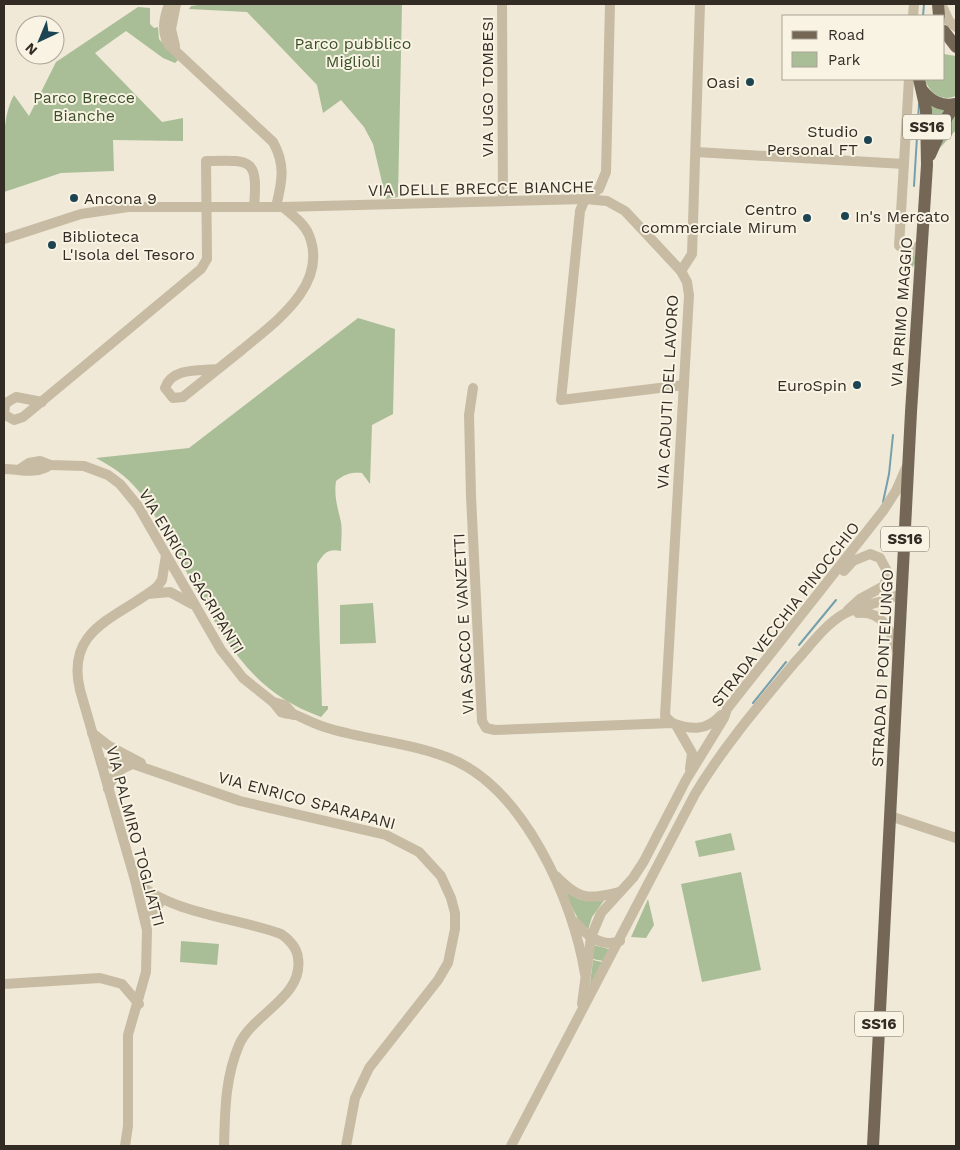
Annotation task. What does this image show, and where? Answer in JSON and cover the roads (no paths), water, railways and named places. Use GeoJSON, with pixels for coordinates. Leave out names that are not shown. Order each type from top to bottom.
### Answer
{"type":"FeatureCollection","features":[{"type":"Feature","properties":{"kind":"main road"},"geometry":{"type":"LineString","coordinates":[[945,33],[956,48]]}},
{"type":"Feature","properties":{"kind":"main road","name":"VIA PRIMO MAGGIO"},"geometry":{"type":"LineString","coordinates":[[921,84],[935,102],[946,105],[956,104]]}},
{"type":"Feature","properties":{"kind":"main road","name":"VIA PRIMO MAGGIO"},"geometry":{"type":"LineString","coordinates":[[908,462],[927,165],[926,110],[921,84]]}},
{"type":"Feature","properties":{"kind":"main road","name":"VIA PRIMO MAGGIO"},"geometry":{"type":"LineString","coordinates":[[927,165],[947,117],[956,104]]}},
{"type":"Feature","properties":{"kind":"main road","name":"STRADA DI PONTELUNGO"},"geometry":{"type":"LineString","coordinates":[[873,1146],[908,462]]}},
{"type":"Feature","properties":{"kind":"street"},"geometry":{"type":"LineString","coordinates":[[169,4],[166,12],[164,37],[169,45],[178,51],[273,142],[280,154],[284,168],[280,207],[302,224],[309,234],[313,250],[309,277],[291,308],[218,369],[183,397],[173,398],[165,388],[167,382],[181,372],[218,369]]}},
{"type":"Feature","properties":{"kind":"street"},"geometry":{"type":"LineString","coordinates":[[176,4],[171,37],[178,51]]}},
{"type":"Feature","properties":{"kind":"street","name":"VIA UGO TOMBESI"},"geometry":{"type":"LineString","coordinates":[[502,4],[503,201]]}},
{"type":"Feature","properties":{"kind":"street"},"geometry":{"type":"LineString","coordinates":[[607,201],[610,4]]}},
{"type":"Feature","properties":{"kind":"street","name":"VIA CADUTI DEL LAVORO"},"geometry":{"type":"LineString","coordinates":[[674,724],[665,716],[689,295],[688,282],[681,272],[692,254],[700,4]]}},
{"type":"Feature","properties":{"kind":"street"},"geometry":{"type":"LineString","coordinates":[[941,4],[949,21],[956,27]]}},
{"type":"Feature","properties":{"kind":"street"},"geometry":{"type":"LineString","coordinates":[[909,80],[899,246],[908,252],[913,251],[922,244]]}},
{"type":"Feature","properties":{"kind":"street"},"geometry":{"type":"LineString","coordinates":[[696,152],[904,164]]}},
{"type":"Feature","properties":{"kind":"street"},"geometry":{"type":"LineString","coordinates":[[42,402],[16,397],[6,403],[4,411],[9,418],[18,419],[42,402],[201,269],[207,260],[206,161],[235,160],[245,162],[254,170],[256,184],[254,207]]}},
{"type":"Feature","properties":{"kind":"street"},"geometry":{"type":"LineString","coordinates":[[606,172],[599,189],[585,199],[580,211],[560,400],[684,385]]}},
{"type":"Feature","properties":{"kind":"street","name":"VIA DELLE BRECCE BIANCHE"},"geometry":{"type":"LineString","coordinates":[[4,239],[81,214],[108,209],[280,207],[585,199],[607,201],[625,211],[681,272]]}},
{"type":"Feature","properties":{"kind":"street","name":"VIA SACCO E VANZETTI"},"geometry":{"type":"LineString","coordinates":[[473,388],[469,415],[471,496],[482,721],[486,728],[495,730],[674,724],[696,728],[710,726],[727,709]]}},
{"type":"Feature","properties":{"kind":"street","name":"STRADA VECCHIA PINOCCHIO"},"geometry":{"type":"LineString","coordinates":[[581,1009],[591,936],[601,913],[633,878],[644,861],[686,780],[724,718],[727,709],[883,511],[896,491],[908,462]]}},
{"type":"Feature","properties":{"kind":"street","name":"VIA ENRICO SACRIPANTI"},"geometry":{"type":"LineString","coordinates":[[4,470],[20,469],[30,472],[41,470],[50,465],[84,466],[108,475],[120,484],[138,506],[194,605],[232,665],[243,678],[273,702],[283,704],[294,714],[324,728],[432,752],[449,758],[473,771],[494,787],[522,818],[550,871],[580,942],[585,974]]}},
{"type":"Feature","properties":{"kind":"street"},"geometry":{"type":"LineString","coordinates":[[153,591],[162,580],[166,555]]}},
{"type":"Feature","properties":{"kind":"street"},"geometry":{"type":"LineString","coordinates":[[826,585],[839,577],[853,561],[862,555],[876,555],[887,567],[888,573],[884,586],[860,599],[842,615]]}},
{"type":"Feature","properties":{"kind":"street","name":"VIA PALMIRO TOGLIATTI"},"geometry":{"type":"LineString","coordinates":[[125,1146],[128,1126],[128,1035],[139,1004],[148,964],[146,920],[77,677],[80,652],[95,629],[153,591],[179,578]]}},
{"type":"Feature","properties":{"kind":"street"},"geometry":{"type":"LineString","coordinates":[[153,591],[170,592],[194,605]]}},
{"type":"Feature","properties":{"kind":"street","name":"STRADA VECCHIA PINOCCHIO"},"geometry":{"type":"LineString","coordinates":[[511,1146],[581,1009],[620,941],[695,794],[715,761],[828,625],[842,615],[888,601],[902,593]]}},
{"type":"Feature","properties":{"kind":"street"},"geometry":{"type":"LineString","coordinates":[[842,615],[866,612],[878,618],[887,625],[898,653]]}},
{"type":"Feature","properties":{"kind":"street"},"geometry":{"type":"LineString","coordinates":[[674,724],[692,753],[692,763],[686,780]]}},
{"type":"Feature","properties":{"kind":"street","name":"VIA ENRICO SPARAPANI"},"geometry":{"type":"LineString","coordinates":[[92,733],[109,746],[150,768]]}},
{"type":"Feature","properties":{"kind":"street"},"geometry":{"type":"LineString","coordinates":[[101,762],[106,756],[126,755]]}},
{"type":"Feature","properties":{"kind":"street","name":"VIA ENRICO SPARAPANI"},"geometry":{"type":"LineString","coordinates":[[101,762],[133,764],[150,768],[240,801],[394,838],[419,852],[434,866],[446,886],[455,913],[455,929],[448,964],[438,980],[369,1068],[355,1098],[346,1146]]}},
{"type":"Feature","properties":{"kind":"street"},"geometry":{"type":"LineString","coordinates":[[108,789],[117,772],[133,764]]}},
{"type":"Feature","properties":{"kind":"street"},"geometry":{"type":"LineString","coordinates":[[890,816],[956,838]]}},
{"type":"Feature","properties":{"kind":"street","name":"VIA ENRICO SACRIPANTI"},"geometry":{"type":"LineString","coordinates":[[550,871],[567,888],[588,898],[619,892]]}},
{"type":"Feature","properties":{"kind":"street"},"geometry":{"type":"LineString","coordinates":[[135,880],[157,900]]}},
{"type":"Feature","properties":{"kind":"street"},"geometry":{"type":"LineString","coordinates":[[140,899],[175,904],[281,934],[294,946],[298,954],[300,967],[296,982],[256,1021],[240,1043],[228,1075],[224,1146]]}},
{"type":"Feature","properties":{"kind":"street"},"geometry":{"type":"LineString","coordinates":[[146,920],[157,900]]}},
{"type":"Feature","properties":{"kind":"street","name":"VIA ENRICO SACRIPANTI"},"geometry":{"type":"LineString","coordinates":[[571,917],[591,936]]}},
{"type":"Feature","properties":{"kind":"street"},"geometry":{"type":"LineString","coordinates":[[591,936],[608,943],[620,941]]}},
{"type":"Feature","properties":{"kind":"street"},"geometry":{"type":"LineString","coordinates":[[4,984],[100,978],[122,984],[139,1004]]}},
{"type":"Feature","properties":{"kind":"waterway"},"geometry":{"type":"LineString","coordinates":[[923,15],[924,4]]}},
{"type":"Feature","properties":{"kind":"waterway"},"geometry":{"type":"LineString","coordinates":[[914,186],[919,104]]}},
{"type":"Feature","properties":{"kind":"waterway"},"geometry":{"type":"LineString","coordinates":[[883,502],[889,474],[893,435]]}},
{"type":"Feature","properties":{"kind":"waterway"},"geometry":{"type":"LineString","coordinates":[[799,645],[836,600]]}},
{"type":"Feature","properties":{"kind":"waterway"},"geometry":{"type":"LineString","coordinates":[[753,703],[786,662]]}},
{"type":"Feature","properties":{"kind":"place","name":"Oasi"},"geometry":{"type":"Point","coordinates":[750,82]}},
{"type":"Feature","properties":{"kind":"place","name":"Studio Personal FT"},"geometry":{"type":"Point","coordinates":[868,140]}},
{"type":"Feature","properties":{"kind":"place","name":"Ancona 9"},"geometry":{"type":"Point","coordinates":[74,198]}},
{"type":"Feature","properties":{"kind":"place","name":"In's Mercato"},"geometry":{"type":"Point","coordinates":[845,216]}},
{"type":"Feature","properties":{"kind":"place","name":"Centro commerciale Mirum"},"geometry":{"type":"Point","coordinates":[807,218]}},
{"type":"Feature","properties":{"kind":"place","name":"Biblioteca L'Isola del Tesoro"},"geometry":{"type":"Point","coordinates":[52,245]}},
{"type":"Feature","properties":{"kind":"place","name":"EuroSpin"},"geometry":{"type":"Point","coordinates":[857,385]}},
{"type":"Feature","properties":{"kind":"park label","name":"Parco pubblico Miglioli"},"geometry":{"type":"Point","coordinates":[353,52]}},
{"type":"Feature","properties":{"kind":"park label","name":"Parco Brecce Bianche"},"geometry":{"type":"Point","coordinates":[84,106]}}]}
